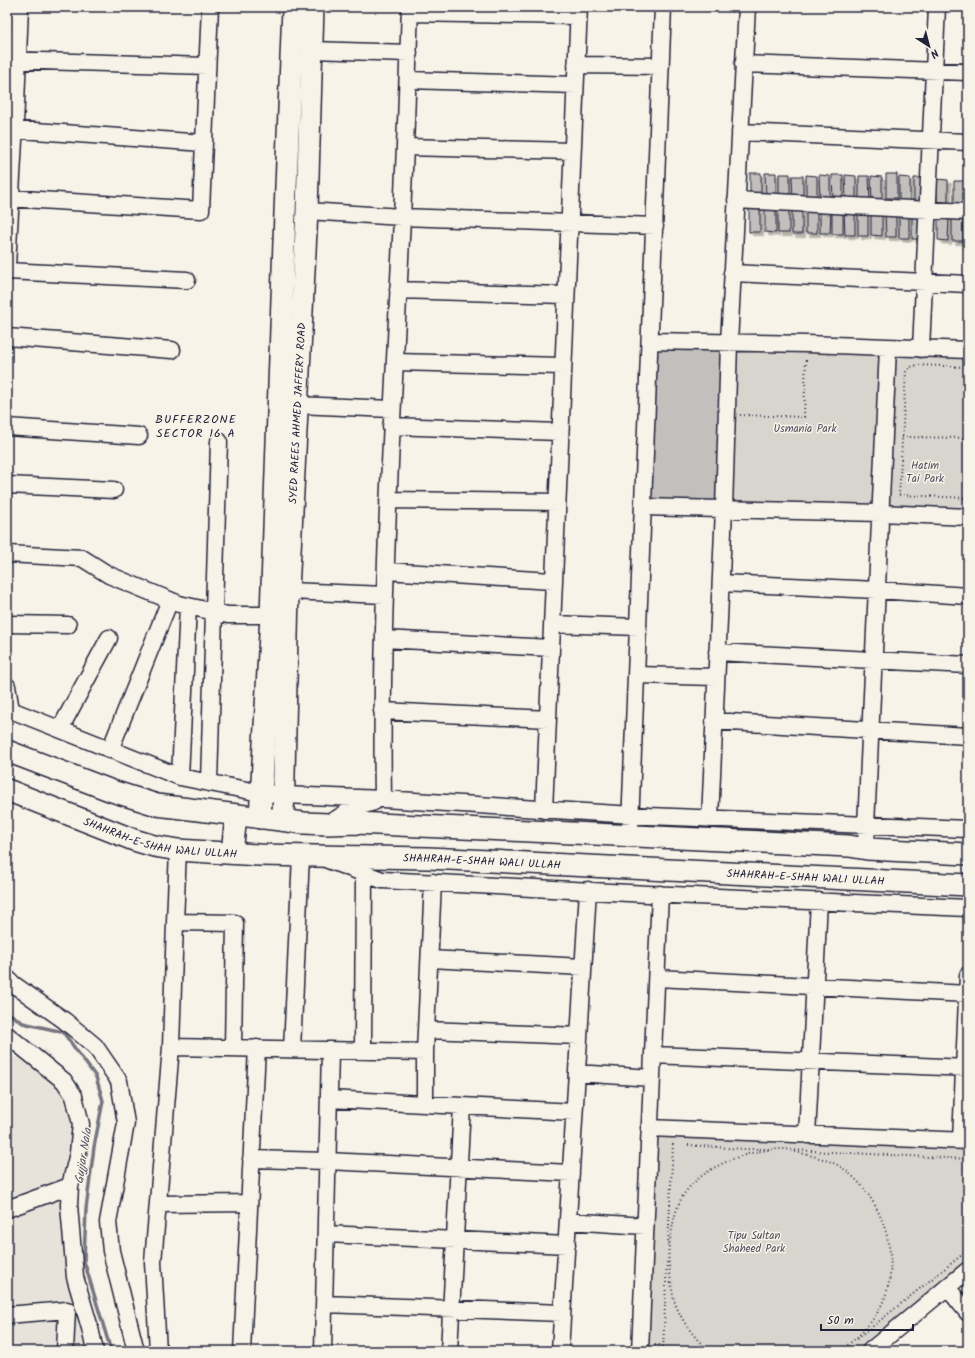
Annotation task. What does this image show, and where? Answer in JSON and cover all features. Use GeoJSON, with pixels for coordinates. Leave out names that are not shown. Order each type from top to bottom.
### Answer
{"type":"FeatureCollection","features":[{"type":"Feature","properties":{"kind":"main road","name":"SYED RAEES AHMED JAFFERY ROAD"},"geometry":{"type":"LineString","coordinates":[[283,820],[288,592],[307,211],[304,22]]}},
{"type":"Feature","properties":{"kind":"main road","name":"SYED RAEES AHMED JAFFERY ROAD"},"geometry":{"type":"LineString","coordinates":[[260,818],[304,22]]}},
{"type":"Feature","properties":{"kind":"main road"},"geometry":{"type":"LineString","coordinates":[[7,751],[112,791],[157,805],[236,816],[328,824],[356,823],[741,841],[968,854]]}},
{"type":"Feature","properties":{"kind":"main road","name":"SHAHRAH-E-SHAH WALI ULLAH"},"geometry":{"type":"LineString","coordinates":[[7,790],[134,840],[154,846],[178,850],[308,856],[428,858],[968,885]]}},
{"type":"Feature","properties":{"kind":"main road"},"geometry":{"type":"LineString","coordinates":[[232,853],[236,816]]}},
{"type":"Feature","properties":{"kind":"main road"},"geometry":{"type":"LineString","coordinates":[[848,879],[858,847]]}},
{"type":"Feature","properties":{"kind":"street"},"geometry":{"type":"LineString","coordinates":[[7,266],[12,61],[20,7]]}},
{"type":"Feature","properties":{"kind":"street"},"geometry":{"type":"LineString","coordinates":[[9,198],[201,210],[210,7]]}},
{"type":"Feature","properties":{"kind":"street"},"geometry":{"type":"LineString","coordinates":[[629,836],[663,7]]}},
{"type":"Feature","properties":{"kind":"street"},"geometry":{"type":"LineString","coordinates":[[710,819],[724,509],[732,274],[746,7]]}},
{"type":"Feature","properties":{"kind":"street"},"geometry":{"type":"LineString","coordinates":[[921,349],[937,7]]}},
{"type":"Feature","properties":{"kind":"street"},"geometry":{"type":"LineString","coordinates":[[383,799],[382,711],[388,500],[402,217],[410,10],[578,11],[544,810]]}},
{"type":"Feature","properties":{"kind":"street"},"geometry":{"type":"LineString","coordinates":[[304,22],[409,53]]}},
{"type":"Feature","properties":{"kind":"street"},"geometry":{"type":"LineString","coordinates":[[12,61],[207,66]]}},
{"type":"Feature","properties":{"kind":"street"},"geometry":{"type":"LineString","coordinates":[[743,64],[968,72]]}},
{"type":"Feature","properties":{"kind":"street"},"geometry":{"type":"LineString","coordinates":[[576,65],[661,66]]}},
{"type":"Feature","properties":{"kind":"street"},"geometry":{"type":"LineString","coordinates":[[408,80],[575,85]]}},
{"type":"Feature","properties":{"kind":"street"},"geometry":{"type":"LineString","coordinates":[[11,129],[204,143]]}},
{"type":"Feature","properties":{"kind":"street"},"geometry":{"type":"LineString","coordinates":[[740,132],[968,142]]}},
{"type":"Feature","properties":{"kind":"street"},"geometry":{"type":"LineString","coordinates":[[405,147],[572,151]]}},
{"type":"Feature","properties":{"kind":"street"},"geometry":{"type":"LineString","coordinates":[[736,200],[968,212]]}},
{"type":"Feature","properties":{"kind":"street"},"geometry":{"type":"LineString","coordinates":[[307,211],[402,217],[655,226]]}},
{"type":"Feature","properties":{"kind":"street"},"geometry":{"type":"LineString","coordinates":[[7,270],[187,280]]}},
{"type":"Feature","properties":{"kind":"street"},"geometry":{"type":"LineString","coordinates":[[732,274],[968,284]]}},
{"type":"Feature","properties":{"kind":"street"},"geometry":{"type":"LineString","coordinates":[[398,290],[565,296]]}},
{"type":"Feature","properties":{"kind":"street"},"geometry":{"type":"LineString","coordinates":[[7,337],[172,350]]}},
{"type":"Feature","properties":{"kind":"street"},"geometry":{"type":"LineString","coordinates":[[650,341],[807,344],[968,350]]}},
{"type":"Feature","properties":{"kind":"street"},"geometry":{"type":"LineString","coordinates":[[858,847],[866,826],[888,348]]}},
{"type":"Feature","properties":{"kind":"street"},"geometry":{"type":"LineString","coordinates":[[395,362],[562,366]]}},
{"type":"Feature","properties":{"kind":"street"},"geometry":{"type":"LineString","coordinates":[[298,405],[392,409]]}},
{"type":"Feature","properties":{"kind":"street"},"geometry":{"type":"LineString","coordinates":[[391,426],[559,432]]}},
{"type":"Feature","properties":{"kind":"street"},"geometry":{"type":"LineString","coordinates":[[7,427],[139,436]]}},
{"type":"Feature","properties":{"kind":"street"},"geometry":{"type":"LineString","coordinates":[[209,783],[219,441]]}},
{"type":"Feature","properties":{"kind":"street"},"geometry":{"type":"LineString","coordinates":[[7,485],[114,490]]}},
{"type":"Feature","properties":{"kind":"street"},"geometry":{"type":"LineString","coordinates":[[388,500],[557,502]]}},
{"type":"Feature","properties":{"kind":"street"},"geometry":{"type":"LineString","coordinates":[[643,507],[880,513],[968,517]]}},
{"type":"Feature","properties":{"kind":"street"},"geometry":{"type":"LineString","coordinates":[[7,554],[82,558],[109,575],[188,606],[228,615],[271,615]]}},
{"type":"Feature","properties":{"kind":"street"},"geometry":{"type":"LineString","coordinates":[[386,571],[553,581]]}},
{"type":"Feature","properties":{"kind":"street"},"geometry":{"type":"LineString","coordinates":[[720,584],[877,590],[968,596]]}},
{"type":"Feature","properties":{"kind":"street"},"geometry":{"type":"LineString","coordinates":[[288,592],[385,595]]}},
{"type":"Feature","properties":{"kind":"street"},"geometry":{"type":"LineString","coordinates":[[110,750],[170,600]]}},
{"type":"Feature","properties":{"kind":"street"},"geometry":{"type":"LineString","coordinates":[[180,777],[188,606]]}},
{"type":"Feature","properties":{"kind":"street"},"geometry":{"type":"LineString","coordinates":[[7,624],[68,625]]}},
{"type":"Feature","properties":{"kind":"street"},"geometry":{"type":"LineString","coordinates":[[552,624],[638,627]]}},
{"type":"Feature","properties":{"kind":"street"},"geometry":{"type":"LineString","coordinates":[[60,729],[109,638]]}},
{"type":"Feature","properties":{"kind":"street"},"geometry":{"type":"LineString","coordinates":[[384,639],[551,648]]}},
{"type":"Feature","properties":{"kind":"street"},"geometry":{"type":"LineString","coordinates":[[718,652],[968,664]]}},
{"type":"Feature","properties":{"kind":"street"},"geometry":{"type":"LineString","coordinates":[[636,675],[716,677]]}},
{"type":"Feature","properties":{"kind":"street"},"geometry":{"type":"LineString","coordinates":[[7,686],[9,710],[180,777],[261,793],[383,799],[631,815],[866,826],[968,829]]}},
{"type":"Feature","properties":{"kind":"street"},"geometry":{"type":"LineString","coordinates":[[382,711],[548,719]]}},
{"type":"Feature","properties":{"kind":"street"},"geometry":{"type":"LineString","coordinates":[[714,721],[968,736]]}},
{"type":"Feature","properties":{"kind":"street"},"geometry":{"type":"LineString","coordinates":[[328,824],[354,808],[383,799]]}},
{"type":"Feature","properties":{"kind":"street"},"geometry":{"type":"LineString","coordinates":[[741,841],[742,820]]}},
{"type":"Feature","properties":{"kind":"street"},"geometry":{"type":"LineString","coordinates":[[933,853],[934,828]]}},
{"type":"Feature","properties":{"kind":"street"},"geometry":{"type":"LineString","coordinates":[[158,1351],[153,1262],[171,1047],[178,850]]}},
{"type":"Feature","properties":{"kind":"street"},"geometry":{"type":"LineString","coordinates":[[292,1049],[308,856],[364,872],[382,880],[968,908]]}},
{"type":"Feature","properties":{"kind":"street"},"geometry":{"type":"LineString","coordinates":[[363,1050],[364,872]]}},
{"type":"Feature","properties":{"kind":"street"},"geometry":{"type":"LineString","coordinates":[[425,1104],[426,1030],[433,882]]}},
{"type":"Feature","properties":{"kind":"street"},"geometry":{"type":"LineString","coordinates":[[560,1351],[588,890]]}},
{"type":"Feature","properties":{"kind":"street"},"geometry":{"type":"LineString","coordinates":[[640,1351],[660,894]]}},
{"type":"Feature","properties":{"kind":"street"},"geometry":{"type":"LineString","coordinates":[[806,1135],[819,901]]}},
{"type":"Feature","properties":{"kind":"street"},"geometry":{"type":"LineString","coordinates":[[175,922],[235,923],[233,1048]]}},
{"type":"Feature","properties":{"kind":"street"},"geometry":{"type":"LineString","coordinates":[[430,959],[583,967]]}},
{"type":"Feature","properties":{"kind":"street"},"geometry":{"type":"LineString","coordinates":[[649,1128],[965,1141],[968,975]]}},
{"type":"Feature","properties":{"kind":"street"},"geometry":{"type":"LineString","coordinates":[[7,978],[13,984],[65,1021],[95,1046],[119,1081],[126,1123],[108,1222],[111,1251],[136,1351]]}},
{"type":"Feature","properties":{"kind":"street"},"geometry":{"type":"LineString","coordinates":[[656,978],[968,994]]}},
{"type":"Feature","properties":{"kind":"street"},"geometry":{"type":"LineString","coordinates":[[426,1030],[579,1036]]}},
{"type":"Feature","properties":{"kind":"street"},"geometry":{"type":"LineString","coordinates":[[7,1035],[64,1081],[74,1096],[81,1124],[78,1152],[70,1186],[69,1205],[75,1277],[95,1351]]}},
{"type":"Feature","properties":{"kind":"street"},"geometry":{"type":"LineString","coordinates":[[171,1047],[426,1052]]}},
{"type":"Feature","properties":{"kind":"street"},"geometry":{"type":"LineString","coordinates":[[242,1351],[257,1048]]}},
{"type":"Feature","properties":{"kind":"street"},"geometry":{"type":"LineString","coordinates":[[323,1351],[330,1050]]}},
{"type":"Feature","properties":{"kind":"street"},"geometry":{"type":"LineString","coordinates":[[653,1055],[966,1068]]}},
{"type":"Feature","properties":{"kind":"street"},"geometry":{"type":"LineString","coordinates":[[577,1073],[652,1078]]}},
{"type":"Feature","properties":{"kind":"street"},"geometry":{"type":"LineString","coordinates":[[329,1099],[574,1112]]}},
{"type":"Feature","properties":{"kind":"street"},"geometry":{"type":"LineString","coordinates":[[449,1351],[462,1106]]}},
{"type":"Feature","properties":{"kind":"street"},"geometry":{"type":"LineString","coordinates":[[251,1159],[327,1161],[571,1173]]}},
{"type":"Feature","properties":{"kind":"street"},"geometry":{"type":"LineString","coordinates":[[7,1209],[70,1186]]}},
{"type":"Feature","properties":{"kind":"street"},"geometry":{"type":"LineString","coordinates":[[158,1204],[249,1203]]}},
{"type":"Feature","properties":{"kind":"street"},"geometry":{"type":"LineString","coordinates":[[568,1221],[645,1226]]}},
{"type":"Feature","properties":{"kind":"street"},"geometry":{"type":"LineString","coordinates":[[326,1234],[566,1245]]}},
{"type":"Feature","properties":{"kind":"street"},"geometry":{"type":"LineString","coordinates":[[870,1351],[968,1270]]}},
{"type":"Feature","properties":{"kind":"street"},"geometry":{"type":"LineString","coordinates":[[947,1287],[968,1313]]}},
{"type":"Feature","properties":{"kind":"street"},"geometry":{"type":"LineString","coordinates":[[324,1304],[562,1314]]}},
{"type":"Feature","properties":{"kind":"street"},"geometry":{"type":"LineString","coordinates":[[7,1315],[67,1310],[65,1351]]}},
{"type":"Feature","properties":{"kind":"path"},"geometry":{"type":"LineString","coordinates":[[727,415],[804,417],[807,344]]}},
{"type":"Feature","properties":{"kind":"path"},"geometry":{"type":"LineString","coordinates":[[968,367],[918,365],[910,367],[906,372],[899,495],[968,498]]}},
{"type":"Feature","properties":{"kind":"path"},"geometry":{"type":"LineString","coordinates":[[902,437],[968,438]]}},
{"type":"Feature","properties":{"kind":"path"},"geometry":{"type":"LineString","coordinates":[[663,1351],[673,1144],[743,1149],[787,1149],[968,1159]]}},
{"type":"Feature","properties":{"kind":"path"},"geometry":{"type":"LineString","coordinates":[[709,1351],[691,1331],[681,1315],[674,1298],[668,1254],[675,1215],[679,1203],[685,1192],[707,1172],[732,1159],[754,1152],[787,1149],[829,1160],[845,1170],[859,1183],[872,1200],[882,1217],[888,1237],[891,1256],[890,1277],[885,1297],[873,1320],[851,1343],[839,1351]]}},
{"type":"Feature","properties":{"kind":"path"},"geometry":{"type":"LineString","coordinates":[[842,1351],[968,1250]]}},
{"type":"Feature","properties":{"kind":"shaded area"},"geometry":{"type":"Polygon","coordinates":[[[45,1049],[82,1095],[63,1218],[86,1351],[7,1351],[7,1060],[45,1049]]]}},
{"type":"Feature","properties":{"kind":"green space","name":"Usmania Park"},"geometry":{"type":"Polygon","coordinates":[[[729,343],[968,351],[968,517],[724,509],[729,343]]]}},
{"type":"Feature","properties":{"kind":"green space","name":"Tipu Sultan Shaheed Park"},"geometry":{"type":"Polygon","coordinates":[[[649,1128],[968,1141],[968,1270],[870,1351],[640,1351],[649,1128]]]}},
{"type":"Feature","properties":{"kind":"building"},"geometry":{"type":"Polygon","coordinates":[[[750,173],[761,173],[761,197],[750,197],[750,173]]]}},
{"type":"Feature","properties":{"kind":"building"},"geometry":{"type":"Polygon","coordinates":[[[765,173],[776,173],[776,198],[766,197],[765,173]]]}},
{"type":"Feature","properties":{"kind":"building"},"geometry":{"type":"Polygon","coordinates":[[[779,174],[790,174],[790,199],[779,198],[779,174]]]}},
{"type":"Feature","properties":{"kind":"building"},"geometry":{"type":"Polygon","coordinates":[[[886,174],[897,174],[897,198],[886,198],[886,174]]]}},
{"type":"Feature","properties":{"kind":"building"},"geometry":{"type":"Polygon","coordinates":[[[806,175],[817,176],[817,200],[806,200],[806,175]]]}},
{"type":"Feature","properties":{"kind":"building"},"geometry":{"type":"Polygon","coordinates":[[[819,175],[830,176],[830,200],[820,200],[819,175]]]}},
{"type":"Feature","properties":{"kind":"building"},"geometry":{"type":"Polygon","coordinates":[[[832,175],[843,175],[843,200],[833,200],[832,175]]]}},
{"type":"Feature","properties":{"kind":"building"},"geometry":{"type":"Polygon","coordinates":[[[845,175],[856,176],[856,200],[846,200],[845,175]]]}},
{"type":"Feature","properties":{"kind":"building"},"geometry":{"type":"Polygon","coordinates":[[[792,176],[803,176],[803,201],[793,201],[792,176]]]}},
{"type":"Feature","properties":{"kind":"building"},"geometry":{"type":"Polygon","coordinates":[[[859,176],[869,176],[870,201],[859,200],[859,176]]]}},
{"type":"Feature","properties":{"kind":"building"},"geometry":{"type":"Polygon","coordinates":[[[871,176],[882,177],[882,201],[872,201],[871,176]]]}},
{"type":"Feature","properties":{"kind":"building"},"geometry":{"type":"Polygon","coordinates":[[[899,177],[910,178],[910,202],[899,202],[899,177]]]}},
{"type":"Feature","properties":{"kind":"building"},"geometry":{"type":"Polygon","coordinates":[[[914,178],[925,178],[925,202],[914,202],[914,178]]]}},
{"type":"Feature","properties":{"kind":"building"},"geometry":{"type":"Polygon","coordinates":[[[937,179],[948,180],[948,204],[937,204],[937,179]]]}},
{"type":"Feature","properties":{"kind":"building"},"geometry":{"type":"Polygon","coordinates":[[[954,181],[965,181],[965,205],[954,205],[954,181]]]}},
{"type":"Feature","properties":{"kind":"building"},"geometry":{"type":"Polygon","coordinates":[[[968,182],[968,207],[967,207],[968,182]]]}},
{"type":"Feature","properties":{"kind":"building"},"geometry":{"type":"Polygon","coordinates":[[[749,207],[760,207],[760,232],[749,232],[749,207]]]}},
{"type":"Feature","properties":{"kind":"building"},"geometry":{"type":"Polygon","coordinates":[[[765,208],[776,208],[776,233],[765,232],[765,208]]]}},
{"type":"Feature","properties":{"kind":"building"},"geometry":{"type":"Polygon","coordinates":[[[806,208],[817,209],[817,233],[806,233],[806,208]]]}},
{"type":"Feature","properties":{"kind":"building"},"geometry":{"type":"Polygon","coordinates":[[[820,208],[831,209],[830,233],[820,233],[820,208]]]}},
{"type":"Feature","properties":{"kind":"building"},"geometry":{"type":"Polygon","coordinates":[[[778,209],[789,209],[789,233],[778,233],[778,209]]]}},
{"type":"Feature","properties":{"kind":"building"},"geometry":{"type":"Polygon","coordinates":[[[832,209],[843,210],[843,234],[832,234],[832,209]]]}},
{"type":"Feature","properties":{"kind":"building"},"geometry":{"type":"Polygon","coordinates":[[[792,210],[802,210],[802,234],[792,234],[792,210]]]}},
{"type":"Feature","properties":{"kind":"building"},"geometry":{"type":"Polygon","coordinates":[[[844,210],[855,210],[855,235],[845,235],[844,210]]]}},
{"type":"Feature","properties":{"kind":"building"},"geometry":{"type":"Polygon","coordinates":[[[871,211],[882,211],[882,236],[871,235],[871,211]]]}},
{"type":"Feature","properties":{"kind":"building"},"geometry":{"type":"Polygon","coordinates":[[[858,212],[868,212],[868,236],[858,236],[858,212]]]}},
{"type":"Feature","properties":{"kind":"building"},"geometry":{"type":"Polygon","coordinates":[[[885,212],[896,213],[896,237],[886,237],[885,212]]]}},
{"type":"Feature","properties":{"kind":"building"},"geometry":{"type":"Polygon","coordinates":[[[899,213],[909,213],[909,238],[899,238],[899,213]]]}},
{"type":"Feature","properties":{"kind":"building"},"geometry":{"type":"Polygon","coordinates":[[[912,214],[923,215],[923,239],[912,239],[912,214]]]}},
{"type":"Feature","properties":{"kind":"building"},"geometry":{"type":"Polygon","coordinates":[[[965,215],[968,215],[968,239],[966,239],[965,215]]]}},
{"type":"Feature","properties":{"kind":"building"},"geometry":{"type":"Polygon","coordinates":[[[938,216],[949,216],[948,241],[938,240],[938,216]]]}},
{"type":"Feature","properties":{"kind":"building"},"geometry":{"type":"Polygon","coordinates":[[[952,216],[963,217],[963,241],[952,241],[952,216]]]}},
{"type":"Feature","properties":{"kind":"building"},"geometry":{"type":"Polygon","coordinates":[[[650,341],[729,343],[724,509],[643,507],[650,341]]]}},
{"type":"Feature","properties":{"kind":"waterway","name":"Gujjar Nala"},"geometry":{"type":"LineString","coordinates":[[7,1012],[23,1023],[63,1032],[96,1077],[103,1101],[94,1147],[86,1209],[84,1261],[111,1351]]}},
{"type":"Feature","properties":{"kind":"district","name":"BUFFERZONE SECTOR 16 A"},"geometry":{"type":"Point","coordinates":[196,426]}},
{"type":"Feature","properties":{"kind":"park label","name":"Hatim Tai Park"},"geometry":{"type":"Point","coordinates":[925,471]}}]}
